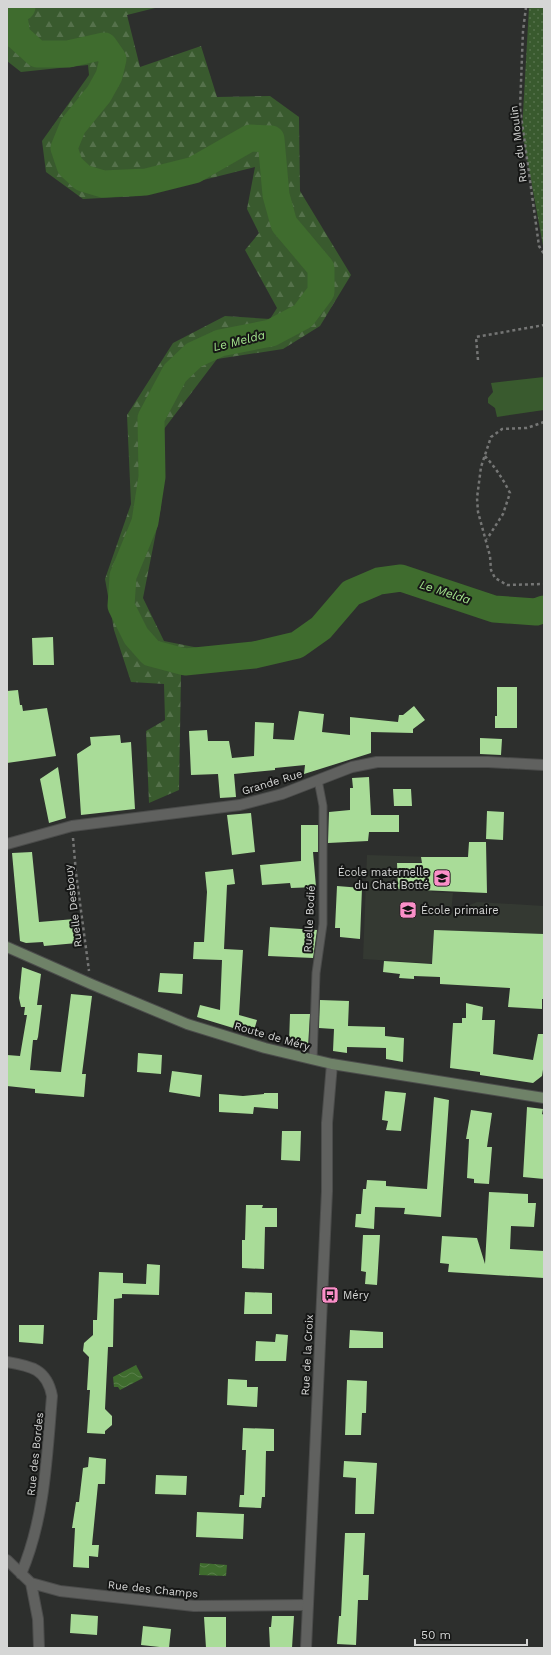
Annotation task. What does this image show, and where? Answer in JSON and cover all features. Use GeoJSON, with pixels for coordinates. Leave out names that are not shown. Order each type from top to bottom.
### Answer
{"type":"FeatureCollection","features":[{"type":"Feature","properties":{"kind":"main road","name":"Route de Méry"},"geometry":{"type":"LineString","coordinates":[[7,947],[90,984],[187,1024],[265,1048],[332,1064],[544,1098]]}},
{"type":"Feature","properties":{"kind":"street","name":"Grande Rue"},"geometry":{"type":"LineString","coordinates":[[7,844],[72,826],[240,804],[282,794],[352,767],[377,762],[488,762],[544,765]]}},
{"type":"Feature","properties":{"kind":"street","name":"Rue de la Croix"},"geometry":{"type":"LineString","coordinates":[[306,1648],[327,1191],[327,1123],[332,1064]]}},
{"type":"Feature","properties":{"kind":"street","name":"Rue des Bordes"},"geometry":{"type":"LineString","coordinates":[[7,1362],[29,1366],[46,1377],[52,1396],[43,1497],[34,1541],[21,1574]]}},
{"type":"Feature","properties":{"kind":"street","name":"Rue des Champs"},"geometry":{"type":"LineString","coordinates":[[7,1560],[31,1583],[60,1591],[194,1606],[307,1605]]}},
{"type":"Feature","properties":{"kind":"street"},"geometry":{"type":"LineString","coordinates":[[31,1583],[38,1618],[39,1648]]}},
{"type":"Feature","properties":{"kind":"lane","name":"Ruelle Bodié"},"geometry":{"type":"LineString","coordinates":[[313,1060],[316,973],[323,924],[323,806],[318,780]]}},
{"type":"Feature","properties":{"kind":"path","name":"Rue du Moulin"},"geometry":{"type":"LineString","coordinates":[[526,7],[523,31],[520,108],[540,246],[544,254]]}},
{"type":"Feature","properties":{"kind":"path"},"geometry":{"type":"LineString","coordinates":[[478,360],[476,337],[544,324]]}},
{"type":"Feature","properties":{"kind":"path"},"geometry":{"type":"LineString","coordinates":[[544,422],[527,428],[502,429],[491,437],[484,456],[477,498],[478,512],[490,556],[491,570],[495,578],[507,584],[544,584]]}},
{"type":"Feature","properties":{"kind":"path"},"geometry":{"type":"LineString","coordinates":[[484,456],[495,466],[510,493],[503,514],[486,539]]}},
{"type":"Feature","properties":{"kind":"path","name":"Ruelle Desbouy"},"geometry":{"type":"LineString","coordinates":[[72,826],[76,873],[90,984]]}},
{"type":"Feature","properties":{"kind":"shaded area","name":"École primaire"},"geometry":{"type":"Polygon","coordinates":[[[367,855],[432,857],[431,862],[397,863],[398,889],[431,890],[432,892],[453,893],[451,913],[477,902],[544,906],[544,969],[363,959],[367,855]]]}},
{"type":"Feature","properties":{"kind":"green space"},"geometry":{"type":"Polygon","coordinates":[[[7,7],[159,7],[127,15],[140,67],[201,46],[217,97],[270,96],[299,117],[300,191],[351,275],[320,326],[283,349],[217,359],[164,429],[161,507],[143,598],[164,641],[214,651],[181,675],[179,790],[149,803],[146,731],[165,720],[164,684],[131,682],[114,630],[105,579],[131,504],[127,415],[173,343],[225,316],[270,319],[277,308],[245,250],[259,233],[247,209],[255,167],[140,196],[83,199],[46,172],[42,141],[89,75],[88,65],[21,72],[7,61],[7,7]]]}},
{"type":"Feature","properties":{"kind":"green space"},"geometry":{"type":"Polygon","coordinates":[[[529,7],[544,7],[544,251],[522,131],[529,7]]]}},
{"type":"Feature","properties":{"kind":"green space"},"geometry":{"type":"Polygon","coordinates":[[[544,377],[544,410],[497,417],[495,408],[488,403],[488,398],[493,392],[491,383],[544,377]]]}},
{"type":"Feature","properties":{"kind":"water"},"geometry":{"type":"Polygon","coordinates":[[[136,1365],[143,1378],[120,1390],[118,1387],[114,1387],[113,1377],[136,1365]]]}},
{"type":"Feature","properties":{"kind":"water"},"geometry":{"type":"Polygon","coordinates":[[[200,1563],[227,1565],[226,1576],[199,1575],[200,1563]]]}},
{"type":"Feature","properties":{"kind":"building"},"geometry":{"type":"Polygon","coordinates":[[[53,637],[54,665],[33,665],[32,638],[53,637]]]}},
{"type":"Feature","properties":{"kind":"building"},"geometry":{"type":"Polygon","coordinates":[[[497,687],[517,687],[517,728],[495,728],[495,716],[497,716],[497,687]]]}},
{"type":"Feature","properties":{"kind":"building"},"geometry":{"type":"Polygon","coordinates":[[[18,690],[20,705],[22,705],[23,711],[47,708],[56,756],[7,763],[7,691],[18,690]]]}},
{"type":"Feature","properties":{"kind":"building"},"geometry":{"type":"Polygon","coordinates":[[[414,706],[425,720],[413,729],[413,733],[371,732],[371,753],[304,774],[305,765],[234,774],[236,797],[220,798],[218,774],[191,775],[189,731],[207,730],[208,741],[229,741],[232,758],[254,756],[255,722],[274,723],[273,739],[294,740],[299,711],[324,714],[322,732],[350,735],[350,717],[398,722],[399,715],[403,715],[414,706]]]}},
{"type":"Feature","properties":{"kind":"building"},"geometry":{"type":"Polygon","coordinates":[[[120,735],[121,743],[131,742],[135,809],[81,815],[77,754],[91,745],[90,737],[120,735]]]}},
{"type":"Feature","properties":{"kind":"building"},"geometry":{"type":"Polygon","coordinates":[[[480,738],[502,739],[501,755],[480,754],[480,738]]]}},
{"type":"Feature","properties":{"kind":"building"},"geometry":{"type":"Polygon","coordinates":[[[58,767],[66,818],[49,823],[40,779],[58,767]]]}},
{"type":"Feature","properties":{"kind":"building"},"geometry":{"type":"Polygon","coordinates":[[[369,777],[371,815],[399,815],[399,832],[369,832],[368,841],[328,843],[329,812],[350,810],[350,788],[353,788],[352,778],[369,777]]]}},
{"type":"Feature","properties":{"kind":"building"},"geometry":{"type":"Polygon","coordinates":[[[393,789],[411,789],[412,806],[394,806],[393,789]]]}},
{"type":"Feature","properties":{"kind":"building"},"geometry":{"type":"Polygon","coordinates":[[[487,811],[504,812],[503,840],[486,839],[487,811]]]}},
{"type":"Feature","properties":{"kind":"building"},"geometry":{"type":"Polygon","coordinates":[[[251,813],[255,852],[232,855],[227,815],[251,813]]]}},
{"type":"Feature","properties":{"kind":"building"},"geometry":{"type":"Polygon","coordinates":[[[301,825],[318,825],[318,852],[313,852],[316,887],[291,888],[290,883],[262,885],[260,865],[301,861],[301,825]]]}},
{"type":"Feature","properties":{"kind":"building","name":"École maternelle du Chat Botté"},"geometry":{"type":"Polygon","coordinates":[[[469,842],[486,842],[487,893],[398,889],[397,863],[422,863],[421,857],[468,857],[469,842]]]}},
{"type":"Feature","properties":{"kind":"building"},"geometry":{"type":"Polygon","coordinates":[[[32,852],[39,922],[75,919],[77,943],[44,946],[43,942],[26,943],[20,941],[12,853],[32,852]]]}},
{"type":"Feature","properties":{"kind":"building"},"geometry":{"type":"Polygon","coordinates":[[[233,869],[235,884],[227,885],[224,949],[243,950],[239,1015],[257,1020],[253,1034],[197,1017],[200,1005],[220,1010],[222,960],[193,959],[194,942],[204,942],[207,892],[205,872],[233,869]]]}},
{"type":"Feature","properties":{"kind":"building"},"geometry":{"type":"Polygon","coordinates":[[[337,886],[362,888],[360,939],[340,937],[340,928],[335,928],[337,886]]]}},
{"type":"Feature","properties":{"kind":"building"},"geometry":{"type":"Polygon","coordinates":[[[270,927],[317,930],[313,958],[268,956],[270,927]]]}},
{"type":"Feature","properties":{"kind":"building"},"geometry":{"type":"Polygon","coordinates":[[[434,930],[544,934],[544,999],[542,999],[542,1009],[508,1007],[510,988],[440,984],[440,977],[414,976],[414,979],[399,978],[400,974],[383,972],[384,961],[432,964],[434,930]]]}},
{"type":"Feature","properties":{"kind":"building"},"geometry":{"type":"Polygon","coordinates":[[[22,967],[41,974],[37,1005],[42,1005],[38,1037],[37,1040],[33,1040],[30,1070],[61,1072],[71,994],[92,996],[82,1074],[86,1074],[84,1097],[35,1093],[35,1089],[7,1086],[7,1055],[20,1056],[27,1015],[24,1015],[25,1007],[21,1007],[19,998],[22,967]]]}},
{"type":"Feature","properties":{"kind":"building"},"geometry":{"type":"Polygon","coordinates":[[[160,973],[183,974],[182,994],[158,992],[160,973]]]}},
{"type":"Feature","properties":{"kind":"building"},"geometry":{"type":"Polygon","coordinates":[[[320,1000],[349,1001],[348,1026],[385,1027],[385,1036],[404,1038],[403,1062],[386,1059],[386,1048],[347,1047],[347,1053],[333,1051],[334,1029],[319,1028],[320,1000]]]}},
{"type":"Feature","properties":{"kind":"building"},"geometry":{"type":"Polygon","coordinates":[[[466,1003],[483,1007],[482,1020],[495,1020],[493,1054],[533,1060],[538,1034],[544,1034],[544,1063],[542,1076],[533,1083],[480,1075],[480,1072],[450,1068],[453,1023],[462,1023],[462,1018],[466,1018],[466,1003]]]}},
{"type":"Feature","properties":{"kind":"building"},"geometry":{"type":"Polygon","coordinates":[[[290,1014],[310,1014],[308,1047],[289,1044],[290,1014]]]}},
{"type":"Feature","properties":{"kind":"building"},"geometry":{"type":"Polygon","coordinates":[[[138,1053],[162,1055],[161,1074],[137,1072],[138,1053]]]}},
{"type":"Feature","properties":{"kind":"building"},"geometry":{"type":"Polygon","coordinates":[[[172,1071],[202,1075],[200,1097],[169,1092],[172,1071]]]}},
{"type":"Feature","properties":{"kind":"building"},"geometry":{"type":"Polygon","coordinates":[[[385,1091],[406,1093],[401,1131],[386,1130],[388,1121],[382,1120],[385,1091]]]}},
{"type":"Feature","properties":{"kind":"building"},"geometry":{"type":"Polygon","coordinates":[[[278,1093],[278,1109],[254,1107],[253,1114],[219,1112],[219,1094],[243,1096],[278,1093]]]}},
{"type":"Feature","properties":{"kind":"building"},"geometry":{"type":"Polygon","coordinates":[[[434,1097],[449,1100],[441,1217],[404,1214],[405,1208],[375,1207],[374,1229],[355,1227],[356,1214],[361,1214],[363,1189],[366,1189],[367,1180],[386,1181],[386,1186],[427,1189],[434,1097]]]}},
{"type":"Feature","properties":{"kind":"building"},"geometry":{"type":"Polygon","coordinates":[[[527,1107],[543,1109],[544,1179],[523,1177],[527,1107]]]}},
{"type":"Feature","properties":{"kind":"building"},"geometry":{"type":"Polygon","coordinates":[[[471,1110],[492,1113],[487,1147],[492,1147],[489,1184],[474,1183],[474,1179],[467,1178],[469,1139],[466,1139],[471,1110]]]}},
{"type":"Feature","properties":{"kind":"building"},"geometry":{"type":"Polygon","coordinates":[[[282,1131],[301,1131],[300,1161],[281,1160],[282,1131]]]}},
{"type":"Feature","properties":{"kind":"building"},"geometry":{"type":"Polygon","coordinates":[[[489,1192],[528,1194],[528,1203],[536,1203],[534,1227],[511,1226],[510,1249],[544,1251],[544,1278],[448,1272],[449,1264],[440,1263],[442,1236],[477,1238],[485,1264],[489,1192]]]}},
{"type":"Feature","properties":{"kind":"building"},"geometry":{"type":"Polygon","coordinates":[[[246,1205],[263,1205],[262,1208],[277,1208],[277,1227],[265,1227],[264,1269],[242,1268],[242,1240],[245,1240],[246,1205]]]}},
{"type":"Feature","properties":{"kind":"building"},"geometry":{"type":"Polygon","coordinates":[[[363,1235],[380,1235],[377,1285],[365,1284],[366,1272],[361,1271],[363,1235]]]}},
{"type":"Feature","properties":{"kind":"building"},"geometry":{"type":"Polygon","coordinates":[[[147,1264],[160,1265],[159,1295],[122,1294],[122,1298],[114,1299],[113,1347],[108,1347],[105,1409],[112,1416],[112,1425],[105,1431],[105,1434],[87,1433],[90,1390],[87,1390],[89,1357],[83,1351],[84,1343],[93,1335],[93,1320],[97,1320],[99,1272],[123,1273],[123,1283],[146,1284],[147,1264]]]}},
{"type":"Feature","properties":{"kind":"building"},"geometry":{"type":"Polygon","coordinates":[[[245,1292],[272,1293],[272,1314],[244,1314],[245,1292]]]}},
{"type":"Feature","properties":{"kind":"building"},"geometry":{"type":"Polygon","coordinates":[[[19,1325],[44,1325],[43,1344],[19,1342],[19,1325]]]}},
{"type":"Feature","properties":{"kind":"building"},"geometry":{"type":"Polygon","coordinates":[[[350,1330],[383,1332],[383,1348],[349,1348],[350,1330]]]}},
{"type":"Feature","properties":{"kind":"building"},"geometry":{"type":"Polygon","coordinates":[[[276,1334],[288,1335],[286,1361],[255,1361],[256,1341],[275,1342],[276,1334]]]}},
{"type":"Feature","properties":{"kind":"building"},"geometry":{"type":"Polygon","coordinates":[[[228,1379],[247,1380],[247,1387],[258,1387],[257,1407],[227,1405],[228,1379]]]}},
{"type":"Feature","properties":{"kind":"building"},"geometry":{"type":"Polygon","coordinates":[[[347,1380],[367,1381],[366,1413],[362,1413],[361,1435],[345,1435],[347,1380]]]}},
{"type":"Feature","properties":{"kind":"building"},"geometry":{"type":"Polygon","coordinates":[[[243,1428],[274,1429],[274,1451],[266,1451],[265,1497],[262,1497],[261,1508],[239,1507],[240,1495],[244,1495],[246,1450],[242,1450],[243,1428]]]}},
{"type":"Feature","properties":{"kind":"building"},"geometry":{"type":"Polygon","coordinates":[[[89,1457],[106,1459],[105,1484],[98,1484],[92,1545],[99,1545],[98,1557],[89,1556],[89,1568],[73,1567],[75,1528],[72,1528],[76,1502],[79,1502],[83,1468],[88,1467],[89,1457]]]}},
{"type":"Feature","properties":{"kind":"building"},"geometry":{"type":"Polygon","coordinates":[[[344,1461],[377,1463],[374,1514],[355,1514],[356,1478],[343,1477],[344,1461]]]}},
{"type":"Feature","properties":{"kind":"building"},"geometry":{"type":"Polygon","coordinates":[[[156,1475],[187,1476],[186,1495],[155,1494],[156,1475]]]}},
{"type":"Feature","properties":{"kind":"building"},"geometry":{"type":"Polygon","coordinates":[[[197,1512],[244,1514],[243,1539],[196,1537],[197,1512]]]}},
{"type":"Feature","properties":{"kind":"building"},"geometry":{"type":"Polygon","coordinates":[[[345,1533],[365,1533],[363,1575],[369,1575],[368,1600],[358,1600],[356,1645],[337,1644],[339,1616],[341,1616],[345,1533]]]}},
{"type":"Feature","properties":{"kind":"building"},"geometry":{"type":"Polygon","coordinates":[[[71,1614],[98,1616],[97,1635],[70,1633],[71,1614]]]}},
{"type":"Feature","properties":{"kind":"building"},"geometry":{"type":"Polygon","coordinates":[[[272,1616],[294,1616],[292,1648],[270,1648],[269,1627],[271,1627],[272,1616]]]}},
{"type":"Feature","properties":{"kind":"building"},"geometry":{"type":"Polygon","coordinates":[[[204,1617],[226,1617],[226,1648],[206,1648],[204,1617]]]}},
{"type":"Feature","properties":{"kind":"building"},"geometry":{"type":"Polygon","coordinates":[[[143,1626],[171,1629],[169,1648],[141,1645],[143,1626]]]}},
{"type":"Feature","properties":{"kind":"waterway","name":"Le Melda"},"geometry":{"type":"LineString","coordinates":[[22,7],[13,10],[17,36],[37,54],[68,54],[104,46],[113,59],[109,76],[99,94],[73,126],[64,148],[70,166],[83,178],[103,184],[146,182],[194,170],[250,138],[271,139],[276,195],[284,224],[321,268],[321,292],[303,316],[271,333],[220,343],[194,355],[175,373],[151,418],[152,477],[145,522],[123,576],[121,606],[136,636],[151,653],[185,662],[254,655],[297,645],[321,628],[351,593],[379,581],[401,578],[494,609],[536,612],[544,609]]}},
{"type":"Feature","properties":{"kind":"place","name":"École maternelle du Chat Botté"},"geometry":{"type":"Point","coordinates":[442,878]}},
{"type":"Feature","properties":{"kind":"place","name":"École primaire"},"geometry":{"type":"Point","coordinates":[408,910]}},
{"type":"Feature","properties":{"kind":"place","name":"Méry"},"geometry":{"type":"Point","coordinates":[330,1295]}}]}
